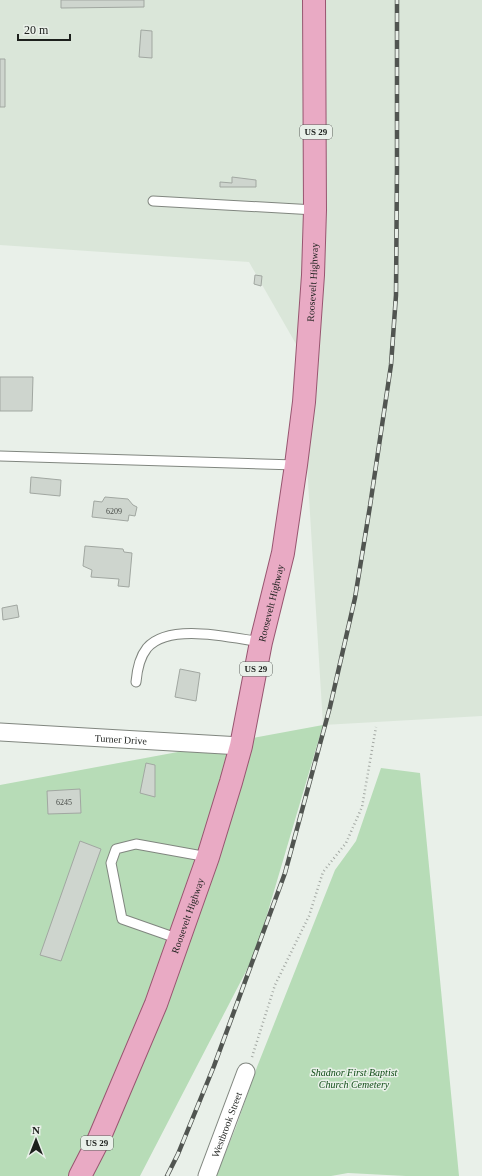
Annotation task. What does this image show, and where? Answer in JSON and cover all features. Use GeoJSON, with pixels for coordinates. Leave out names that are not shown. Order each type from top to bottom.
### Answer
{"type":"FeatureCollection","features":[{"type":"Feature","properties":{"kind":"main road","name":"Roosevelt Highway"},"geometry":{"type":"LineString","coordinates":[[80,1176],[98,1141],[136,1054],[180,940],[208,857],[232,782],[241,746],[261,642],[283,553],[296,465],[304,394],[313,275],[316,210],[314,0]]}},
{"type":"Feature","properties":{"kind":"street","name":"Turner Drive"},"geometry":{"type":"LineString","coordinates":[[0,732],[241,746]]}},
{"type":"Feature","properties":{"kind":"street","name":"Westbrook Street"},"geometry":{"type":"LineString","coordinates":[[207,1176],[246,1072]]}},
{"type":"Feature","properties":{"kind":"lane"},"geometry":{"type":"LineString","coordinates":[[154,201],[316,210]]}},
{"type":"Feature","properties":{"kind":"lane"},"geometry":{"type":"LineString","coordinates":[[0,456],[296,465]]}},
{"type":"Feature","properties":{"kind":"lane"},"geometry":{"type":"LineString","coordinates":[[136,682],[138,665],[147,647],[161,638],[200,633],[261,642]]}},
{"type":"Feature","properties":{"kind":"lane"},"geometry":{"type":"LineString","coordinates":[[180,940],[122,919],[111,863],[116,849],[136,844],[208,857]]}},
{"type":"Feature","properties":{"kind":"path"},"geometry":{"type":"LineString","coordinates":[[246,1072],[258,1040],[275,985],[309,916],[323,872],[346,844],[362,807],[376,727]]}},
{"type":"Feature","properties":{"kind":"shaded area"},"geometry":{"type":"Polygon","coordinates":[[[0,0],[482,0],[482,716],[323,725],[300,351],[249,262],[0,245],[0,0]]]}},
{"type":"Feature","properties":{"kind":"green space"},"geometry":{"type":"Polygon","coordinates":[[[323,725],[256,952],[140,1176],[0,1176],[0,785],[323,725]]]}},
{"type":"Feature","properties":{"kind":"green space","name":"Shadnor First Baptist Church Cemetery"},"geometry":{"type":"Polygon","coordinates":[[[381,768],[420,773],[459,1176],[406,1176],[348,1173],[331,1176],[216,1176],[236,1127],[257,1067],[335,870],[356,841],[381,768]]]}},
{"type":"Feature","properties":{"kind":"building"},"geometry":{"type":"Polygon","coordinates":[[[61,0],[144,0],[144,7],[61,8],[61,0]]]}},
{"type":"Feature","properties":{"kind":"building"},"geometry":{"type":"Polygon","coordinates":[[[141,30],[152,31],[152,58],[139,57],[141,30]]]}},
{"type":"Feature","properties":{"kind":"building"},"geometry":{"type":"Polygon","coordinates":[[[0,59],[5,59],[5,107],[0,107],[0,59]]]}},
{"type":"Feature","properties":{"kind":"building"},"geometry":{"type":"Polygon","coordinates":[[[232,177],[256,180],[256,187],[220,187],[220,182],[232,183],[232,177]]]}},
{"type":"Feature","properties":{"kind":"building"},"geometry":{"type":"Polygon","coordinates":[[[255,275],[262,276],[261,286],[254,284],[255,275]]]}},
{"type":"Feature","properties":{"kind":"building"},"geometry":{"type":"Polygon","coordinates":[[[0,377],[33,377],[32,411],[0,411],[0,377]]]}},
{"type":"Feature","properties":{"kind":"building"},"geometry":{"type":"Polygon","coordinates":[[[31,477],[61,480],[60,496],[30,493],[31,477]]]}},
{"type":"Feature","properties":{"kind":"building"},"geometry":{"type":"Polygon","coordinates":[[[105,497],[128,499],[137,507],[135,516],[129,515],[128,521],[92,517],[94,501],[102,502],[105,497]]]}},
{"type":"Feature","properties":{"kind":"building"},"geometry":{"type":"Polygon","coordinates":[[[85,546],[123,549],[124,552],[132,553],[129,587],[118,586],[119,579],[91,577],[92,570],[83,566],[85,546]]]}},
{"type":"Feature","properties":{"kind":"building"},"geometry":{"type":"Polygon","coordinates":[[[17,605],[19,617],[3,620],[2,608],[17,605]]]}},
{"type":"Feature","properties":{"kind":"building"},"geometry":{"type":"Polygon","coordinates":[[[180,669],[200,673],[196,701],[175,697],[180,669]]]}},
{"type":"Feature","properties":{"kind":"building"},"geometry":{"type":"Polygon","coordinates":[[[146,763],[155,765],[155,797],[140,793],[146,763]]]}},
{"type":"Feature","properties":{"kind":"building"},"geometry":{"type":"Polygon","coordinates":[[[80,789],[81,813],[48,814],[47,791],[80,789]]]}},
{"type":"Feature","properties":{"kind":"building"},"geometry":{"type":"Polygon","coordinates":[[[80,841],[101,849],[61,961],[40,955],[80,841]]]}},
{"type":"Feature","properties":{"kind":"railway"},"geometry":{"type":"LineString","coordinates":[[167,1176],[178,1154],[214,1066],[285,873],[330,707],[355,598],[391,365],[396,295],[397,0]]}}]}
